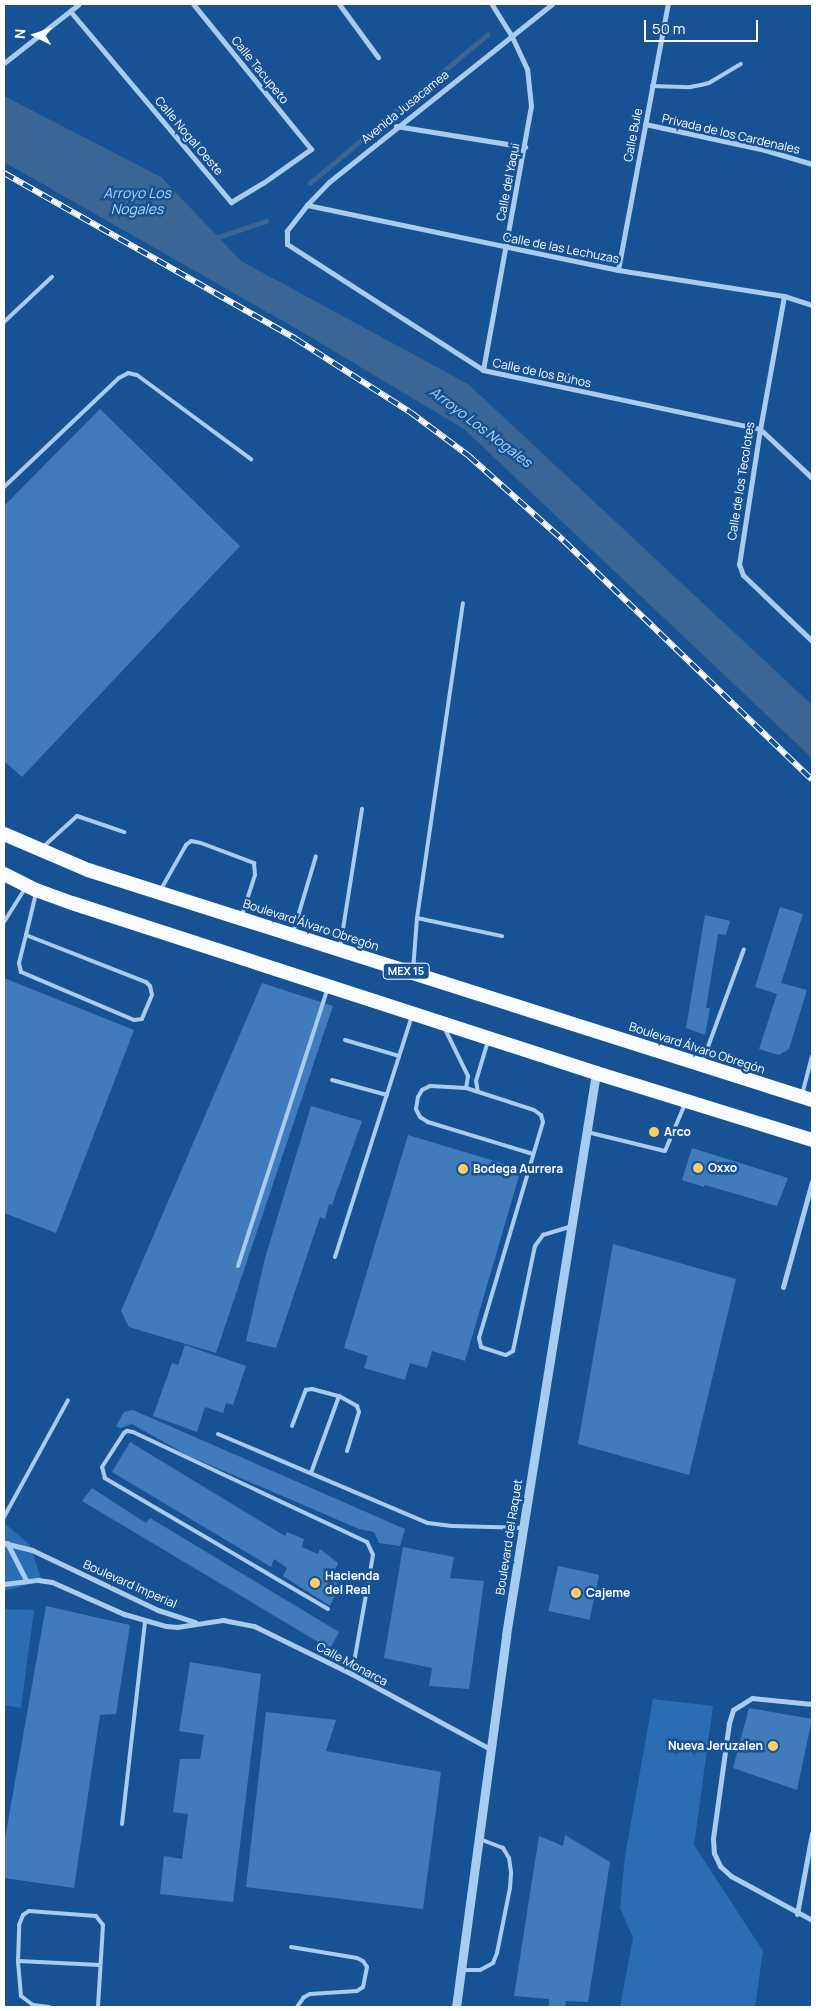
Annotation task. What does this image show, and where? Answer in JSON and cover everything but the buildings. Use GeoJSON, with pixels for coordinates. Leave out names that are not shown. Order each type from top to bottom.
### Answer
{"type":"FeatureCollection","features":[{"type":"Feature","properties":{"kind":"highway","name":"Boulevard Álvaro Obregón"},"geometry":{"type":"LineString","coordinates":[[4,834],[88,870],[807,1099]]}},
{"type":"Feature","properties":{"kind":"highway"},"geometry":{"type":"LineString","coordinates":[[4,874],[32,888],[328,986],[596,1073],[812,1140]]}},
{"type":"Feature","properties":{"kind":"street"},"geometry":{"type":"LineString","coordinates":[[4,63],[79,4]]}},
{"type":"Feature","properties":{"kind":"street","name":"Calle Tacupeto"},"geometry":{"type":"LineString","coordinates":[[193,4],[310,149]]}},
{"type":"Feature","properties":{"kind":"street"},"geometry":{"type":"LineString","coordinates":[[339,4],[378,57]]}},
{"type":"Feature","properties":{"kind":"street","name":"Calle del Yaqui"},"geometry":{"type":"LineString","coordinates":[[482,370],[525,147],[531,106],[530,86],[524,62],[511,34],[492,4]]}},
{"type":"Feature","properties":{"kind":"street","name":"Avenida Jusacamea"},"geometry":{"type":"LineString","coordinates":[[286,240],[287,231],[307,205],[329,182],[511,34],[552,4]]}},
{"type":"Feature","properties":{"kind":"street","name":"Calle Bule"},"geometry":{"type":"LineString","coordinates":[[618,270],[668,4]]}},
{"type":"Feature","properties":{"kind":"street","name":"Calle Nogal Oeste"},"geometry":{"type":"LineString","coordinates":[[70,11],[231,202],[263,183],[310,149]]}},
{"type":"Feature","properties":{"kind":"street","name":"Privada de los Cardenales"},"geometry":{"type":"LineString","coordinates":[[645,124],[765,150],[812,164]]}},
{"type":"Feature","properties":{"kind":"street"},"geometry":{"type":"LineString","coordinates":[[396,126],[525,147]]}},
{"type":"Feature","properties":{"kind":"street","name":"Calle de las Lechuzas"},"geometry":{"type":"LineString","coordinates":[[307,205],[506,248],[618,270],[784,296],[812,305]]}},
{"type":"Feature","properties":{"kind":"street","name":"Calle de los Búhos"},"geometry":{"type":"LineString","coordinates":[[286,240],[290,248],[482,370],[760,429]]}},
{"type":"Feature","properties":{"kind":"street","name":"Calle de los Tecolotes"},"geometry":{"type":"LineString","coordinates":[[784,296],[740,551],[740,571],[812,641]]}},
{"type":"Feature","properties":{"kind":"street"},"geometry":{"type":"LineString","coordinates":[[760,429],[812,478]]}},
{"type":"Feature","properties":{"kind":"street","name":"Boulevard del Raquet"},"geometry":{"type":"LineString","coordinates":[[456,2007],[480,1839],[490,1749],[523,1528],[596,1073]]}},
{"type":"Feature","properties":{"kind":"street"},"geometry":{"type":"LineString","coordinates":[[783,1287],[812,1182]]}},
{"type":"Feature","properties":{"kind":"street"},"geometry":{"type":"LineString","coordinates":[[5,1542],[26,1580]]}},
{"type":"Feature","properties":{"kind":"street","name":"Boulevard Imperial"},"geometry":{"type":"LineString","coordinates":[[5,1542],[40,1554],[158,1610],[198,1622]]}},
{"type":"Feature","properties":{"kind":"street","name":"Boulevard Imperial"},"geometry":{"type":"LineString","coordinates":[[4,1584],[38,1580],[62,1585],[145,1622],[177,1627],[198,1622]]}},
{"type":"Feature","properties":{"kind":"street","name":"Calle Monarca"},"geometry":{"type":"LineString","coordinates":[[198,1622],[223,1620],[254,1626],[352,1674],[490,1749]]}},
{"type":"Feature","properties":{"kind":"street"},"geometry":{"type":"LineString","coordinates":[[812,1704],[752,1698],[734,1710],[729,1723],[713,1839],[714,1853],[720,1866],[731,1876],[797,1914],[812,1920]]}},
{"type":"Feature","properties":{"kind":"street"},"geometry":{"type":"LineString","coordinates":[[797,1914],[812,1832]]}},
{"type":"Feature","properties":{"kind":"lane"},"geometry":{"type":"LineString","coordinates":[[652,86],[690,87],[709,83],[741,64]]}},
{"type":"Feature","properties":{"kind":"lane"},"geometry":{"type":"LineString","coordinates":[[4,322],[52,277]]}},
{"type":"Feature","properties":{"kind":"lane"},"geometry":{"type":"LineString","coordinates":[[4,487],[119,378],[128,373],[137,375],[252,459]]}},
{"type":"Feature","properties":{"kind":"lane"},"geometry":{"type":"LineString","coordinates":[[412,973],[417,918],[463,603]]}},
{"type":"Feature","properties":{"kind":"lane"},"geometry":{"type":"LineString","coordinates":[[340,950],[362,809]]}},
{"type":"Feature","properties":{"kind":"lane"},"geometry":{"type":"LineString","coordinates":[[40,850],[77,816],[124,832]]}},
{"type":"Feature","properties":{"kind":"lane"},"geometry":{"type":"LineString","coordinates":[[159,892],[186,845],[192,842],[201,843],[254,863],[255,875],[241,919]]}},
{"type":"Feature","properties":{"kind":"lane"},"geometry":{"type":"LineString","coordinates":[[292,935],[316,856]]}},
{"type":"Feature","properties":{"kind":"lane"},"geometry":{"type":"LineString","coordinates":[[4,922],[32,888]]}},
{"type":"Feature","properties":{"kind":"lane"},"geometry":{"type":"LineString","coordinates":[[26,934],[148,984],[152,995],[142,1019],[134,1020],[21,972],[19,963],[26,934],[32,888]]}},
{"type":"Feature","properties":{"kind":"lane"},"geometry":{"type":"LineString","coordinates":[[417,918],[502,936]]}},
{"type":"Feature","properties":{"kind":"lane"},"geometry":{"type":"LineString","coordinates":[[701,1065],[744,949]]}},
{"type":"Feature","properties":{"kind":"lane"},"geometry":{"type":"LineString","coordinates":[[238,1266],[328,986]]}},
{"type":"Feature","properties":{"kind":"lane"},"geometry":{"type":"LineString","coordinates":[[335,1257],[413,1013]]}},
{"type":"Feature","properties":{"kind":"lane"},"geometry":{"type":"LineString","coordinates":[[442,1023],[468,1076],[466,1088]]}},
{"type":"Feature","properties":{"kind":"lane"},"geometry":{"type":"LineString","coordinates":[[478,1092],[477,1074],[489,1038]]}},
{"type":"Feature","properties":{"kind":"lane"},"geometry":{"type":"LineString","coordinates":[[345,1040],[399,1056]]}},
{"type":"Feature","properties":{"kind":"lane"},"geometry":{"type":"LineString","coordinates":[[807,1099],[812,1056]]}},
{"type":"Feature","properties":{"kind":"lane"},"geometry":{"type":"LineString","coordinates":[[332,1080],[387,1095]]}},
{"type":"Feature","properties":{"kind":"lane"},"geometry":{"type":"LineString","coordinates":[[533,1154],[428,1122],[420,1117],[416,1109],[422,1090],[436,1086],[466,1088],[534,1110],[541,1115],[543,1122],[479,1338],[481,1347],[506,1355],[513,1351],[535,1246],[543,1235],[572,1226]]}},
{"type":"Feature","properties":{"kind":"lane"},"geometry":{"type":"LineString","coordinates":[[587,1132],[665,1151],[686,1101]]}},
{"type":"Feature","properties":{"kind":"lane"},"geometry":{"type":"LineString","coordinates":[[292,1426],[306,1390],[312,1389],[339,1396],[357,1406],[360,1412],[347,1451]]}},
{"type":"Feature","properties":{"kind":"lane"},"geometry":{"type":"LineString","coordinates":[[310,1473],[339,1396]]}},
{"type":"Feature","properties":{"kind":"lane"},"geometry":{"type":"LineString","coordinates":[[4,1517],[68,1400]]}},
{"type":"Feature","properties":{"kind":"lane"},"geometry":{"type":"LineString","coordinates":[[328,1608],[105,1478],[102,1467],[124,1434],[128,1431],[134,1432],[367,1542],[373,1555],[352,1674]]}},
{"type":"Feature","properties":{"kind":"lane"},"geometry":{"type":"LineString","coordinates":[[218,1434],[428,1523],[452,1526],[523,1528]]}},
{"type":"Feature","properties":{"kind":"lane"},"geometry":{"type":"LineString","coordinates":[[122,1824],[145,1622]]}},
{"type":"Feature","properties":{"kind":"lane"},"geometry":{"type":"LineString","coordinates":[[462,1970],[480,1970],[493,1963],[498,1953],[510,1888],[512,1872],[506,1853],[498,1846],[480,1839]]}},
{"type":"Feature","properties":{"kind":"lane"},"geometry":{"type":"LineString","coordinates":[[49,2007],[33,2005],[21,1996],[18,1961],[20,1920],[22,1915],[29,1911],[96,1916],[102,1926],[98,2007]]}},
{"type":"Feature","properties":{"kind":"lane"},"geometry":{"type":"LineString","coordinates":[[290,1947],[357,1958],[367,1967],[363,1987],[357,1990],[310,1994],[304,1997],[297,2007]]}},
{"type":"Feature","properties":{"kind":"lane"},"geometry":{"type":"LineString","coordinates":[[18,1961],[100,1964]]}},
{"type":"Feature","properties":{"kind":"shaded area"},"geometry":{"type":"Polygon","coordinates":[[[4,1523],[30,1545],[42,1581],[4,1591],[4,1523]]]}},
{"type":"Feature","properties":{"kind":"shaded area"},"geometry":{"type":"Polygon","coordinates":[[[4,1609],[34,1610],[21,1708],[4,1705],[4,1609]]]}},
{"type":"Feature","properties":{"kind":"shaded area"},"geometry":{"type":"Polygon","coordinates":[[[653,1699],[713,1706],[694,1845],[763,1951],[755,2007],[620,2007],[633,1938],[620,1908],[625,1856],[653,1699]]]}},
{"type":"Feature","properties":{"kind":"water","name":"Arroyo Los Nogales"},"geometry":{"type":"Polygon","coordinates":[[[4,96],[161,177],[241,261],[468,384],[812,705],[812,758],[464,429],[302,332],[4,162],[4,96]]]}},
{"type":"Feature","properties":{"kind":"waterway"},"geometry":{"type":"LineString","coordinates":[[310,183],[487,35]]}},
{"type":"Feature","properties":{"kind":"waterway"},"geometry":{"type":"LineString","coordinates":[[213,239],[266,221]]}},
{"type":"Feature","properties":{"kind":"railway"},"geometry":{"type":"LineString","coordinates":[[4,173],[296,339],[410,412],[469,456],[564,541],[812,780]]}},
{"type":"Feature","properties":{"kind":"place","name":"Arco"},"geometry":{"type":"Point","coordinates":[654,1132]}},
{"type":"Feature","properties":{"kind":"place","name":"Oxxo"},"geometry":{"type":"Point","coordinates":[698,1168]}},
{"type":"Feature","properties":{"kind":"place","name":"Bodega Aurrera"},"geometry":{"type":"Point","coordinates":[463,1169]}},
{"type":"Feature","properties":{"kind":"place","name":"Hacienda del Real"},"geometry":{"type":"Point","coordinates":[315,1583]}},
{"type":"Feature","properties":{"kind":"place","name":"Cajeme"},"geometry":{"type":"Point","coordinates":[576,1593]}},
{"type":"Feature","properties":{"kind":"place","name":"Nueva Jeruzalen"},"geometry":{"type":"Point","coordinates":[773,1746]}}]}
